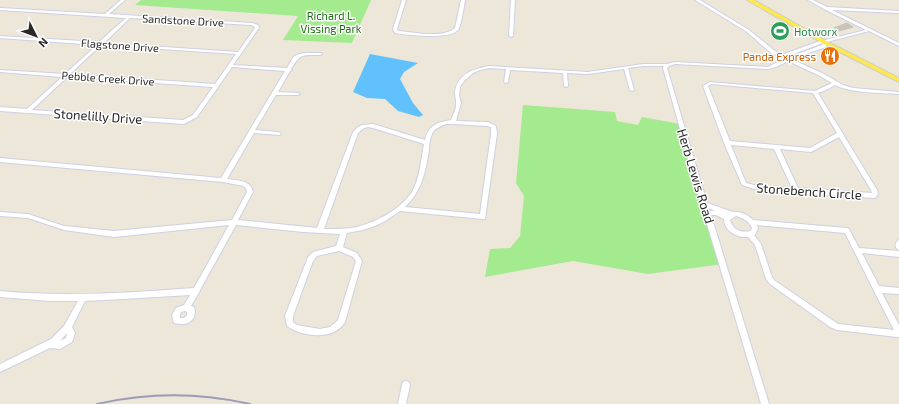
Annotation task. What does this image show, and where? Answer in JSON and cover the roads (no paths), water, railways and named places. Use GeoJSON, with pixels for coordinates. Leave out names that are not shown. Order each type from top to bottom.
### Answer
{"type":"FeatureCollection","features":[{"type":"Feature","properties":{"kind":"main road"},"geometry":{"type":"LineString","coordinates":[[750,0],[899,80]]}},
{"type":"Feature","properties":{"kind":"main road"},"geometry":{"type":"LineString","coordinates":[[758,0],[828,41],[899,76]]}},
{"type":"Feature","properties":{"kind":"street"},"geometry":{"type":"LineString","coordinates":[[106,15],[123,0]]}},
{"type":"Feature","properties":{"kind":"street"},"geometry":{"type":"LineString","coordinates":[[404,0],[395,29],[396,32],[439,35],[450,34],[456,29],[463,0]]}},
{"type":"Feature","properties":{"kind":"street"},"geometry":{"type":"LineString","coordinates":[[511,36],[513,0]]}},
{"type":"Feature","properties":{"kind":"street"},"geometry":{"type":"LineString","coordinates":[[697,0],[748,31],[773,52],[820,74],[835,83],[853,89],[899,93]]}},
{"type":"Feature","properties":{"kind":"street"},"geometry":{"type":"LineString","coordinates":[[810,0],[899,45]]}},
{"type":"Feature","properties":{"kind":"street"},"geometry":{"type":"LineString","coordinates":[[825,8],[899,12]]}},
{"type":"Feature","properties":{"kind":"street","name":"Sandstone Drive"},"geometry":{"type":"LineString","coordinates":[[1,10],[252,24],[257,26],[240,53],[195,116]]}},
{"type":"Feature","properties":{"kind":"street"},"geometry":{"type":"LineString","coordinates":[[28,111],[129,17]]}},
{"type":"Feature","properties":{"kind":"street"},"geometry":{"type":"LineString","coordinates":[[453,122],[459,103],[457,95],[458,87],[463,79],[471,72],[479,69],[490,67],[588,73],[643,65],[667,65],[675,63],[768,68],[787,59],[824,46],[828,41],[870,30]]}},
{"type":"Feature","properties":{"kind":"street","name":"Flagstone Drive"},"geometry":{"type":"LineString","coordinates":[[0,37],[240,53]]}},
{"type":"Feature","properties":{"kind":"street"},"geometry":{"type":"LineString","coordinates":[[223,180],[300,54],[320,54]]}},
{"type":"Feature","properties":{"kind":"street","name":"Herb Lewis Road"},"geometry":{"type":"LineString","coordinates":[[667,65],[665,68],[666,77],[765,404]]}},
{"type":"Feature","properties":{"kind":"street"},"geometry":{"type":"LineString","coordinates":[[230,66],[290,70]]}},
{"type":"Feature","properties":{"kind":"street"},"geometry":{"type":"LineString","coordinates":[[506,82],[508,68]]}},
{"type":"Feature","properties":{"kind":"street"},"geometry":{"type":"LineString","coordinates":[[626,68],[632,90]]}},
{"type":"Feature","properties":{"kind":"street","name":"Pebble Creek Drive"},"geometry":{"type":"LineString","coordinates":[[0,71],[216,86]]}},
{"type":"Feature","properties":{"kind":"street"},"geometry":{"type":"LineString","coordinates":[[565,72],[566,86]]}},
{"type":"Feature","properties":{"kind":"street","name":"Stonebench Circle"},"geometry":{"type":"LineString","coordinates":[[815,92],[875,194],[873,196],[754,187],[744,184],[727,143],[706,84],[710,83],[815,92],[835,83]]}},
{"type":"Feature","properties":{"kind":"street"},"geometry":{"type":"LineString","coordinates":[[275,93],[298,94]]}},
{"type":"Feature","properties":{"kind":"street","name":"Stonelilly Drive"},"geometry":{"type":"LineString","coordinates":[[0,109],[178,123],[188,121],[195,116]]}},
{"type":"Feature","properties":{"kind":"street"},"geometry":{"type":"LineString","coordinates":[[0,214],[28,216],[64,228],[114,234],[234,222],[344,231],[364,227],[400,209],[414,192],[419,182],[427,143],[432,129],[441,123],[453,122],[488,124],[493,126],[494,134],[483,217],[400,209]]}},
{"type":"Feature","properties":{"kind":"street"},"geometry":{"type":"LineString","coordinates":[[320,230],[358,129],[365,126],[373,126],[427,143]]}},
{"type":"Feature","properties":{"kind":"street"},"geometry":{"type":"LineString","coordinates":[[252,131],[278,134]]}},
{"type":"Feature","properties":{"kind":"street"},"geometry":{"type":"LineString","coordinates":[[727,143],[811,150],[840,134]]}},
{"type":"Feature","properties":{"kind":"street"},"geometry":{"type":"LineString","coordinates":[[776,147],[796,190]]}},
{"type":"Feature","properties":{"kind":"street"},"geometry":{"type":"LineString","coordinates":[[0,160],[223,180],[245,184],[249,187],[250,192],[187,308]]}},
{"type":"Feature","properties":{"kind":"street"},"geometry":{"type":"LineString","coordinates":[[704,204],[731,216]]}},
{"type":"Feature","properties":{"kind":"street"},"geometry":{"type":"LineString","coordinates":[[707,213],[744,216],[752,222],[844,230],[847,232],[899,332],[897,334],[837,328],[772,282],[769,278],[758,244],[750,235],[741,234],[732,230],[727,223],[731,216]]}},
{"type":"Feature","properties":{"kind":"street"},"geometry":{"type":"LineString","coordinates":[[750,235],[755,231],[752,222]]}},
{"type":"Feature","properties":{"kind":"street"},"geometry":{"type":"LineString","coordinates":[[339,248],[344,231]]}},
{"type":"Feature","properties":{"kind":"street"},"geometry":{"type":"LineString","coordinates":[[339,248],[355,255],[358,261],[341,322],[332,330],[320,332],[296,328],[290,324],[289,316],[310,259],[315,254],[339,248]]}},
{"type":"Feature","properties":{"kind":"street"},"geometry":{"type":"LineString","coordinates":[[856,250],[899,254]]}},
{"type":"Feature","properties":{"kind":"street"},"geometry":{"type":"LineString","coordinates":[[876,289],[899,291]]}},
{"type":"Feature","properties":{"kind":"street"},"geometry":{"type":"LineString","coordinates":[[0,294],[49,298],[83,298],[197,291]]}},
{"type":"Feature","properties":{"kind":"street"},"geometry":{"type":"LineString","coordinates":[[0,368],[50,344],[60,345],[68,340],[71,333],[68,327],[83,298]]}},
{"type":"Feature","properties":{"kind":"street"},"geometry":{"type":"LineString","coordinates":[[402,404],[406,385]]}},
{"type":"Feature","properties":{"kind":"water"},"geometry":{"type":"Polygon","coordinates":[[[370,54],[418,63],[404,72],[400,79],[413,103],[423,115],[419,117],[398,111],[385,99],[367,98],[353,92],[370,54]]]}},
{"type":"Feature","properties":{"kind":"railway"},"geometry":{"type":"LineString","coordinates":[[97,404],[136,397],[174,395],[211,397],[250,404]]}},
{"type":"Feature","properties":{"kind":"place","name":"Hotworx"},"geometry":{"type":"Point","coordinates":[780,31]}},
{"type":"Feature","properties":{"kind":"place","name":"Panda Express"},"geometry":{"type":"Point","coordinates":[830,56]}},
{"type":"Feature","properties":{"kind":"park label","name":"Richard L. Vissing Park"},"geometry":{"type":"Point","coordinates":[331,21]}}]}
